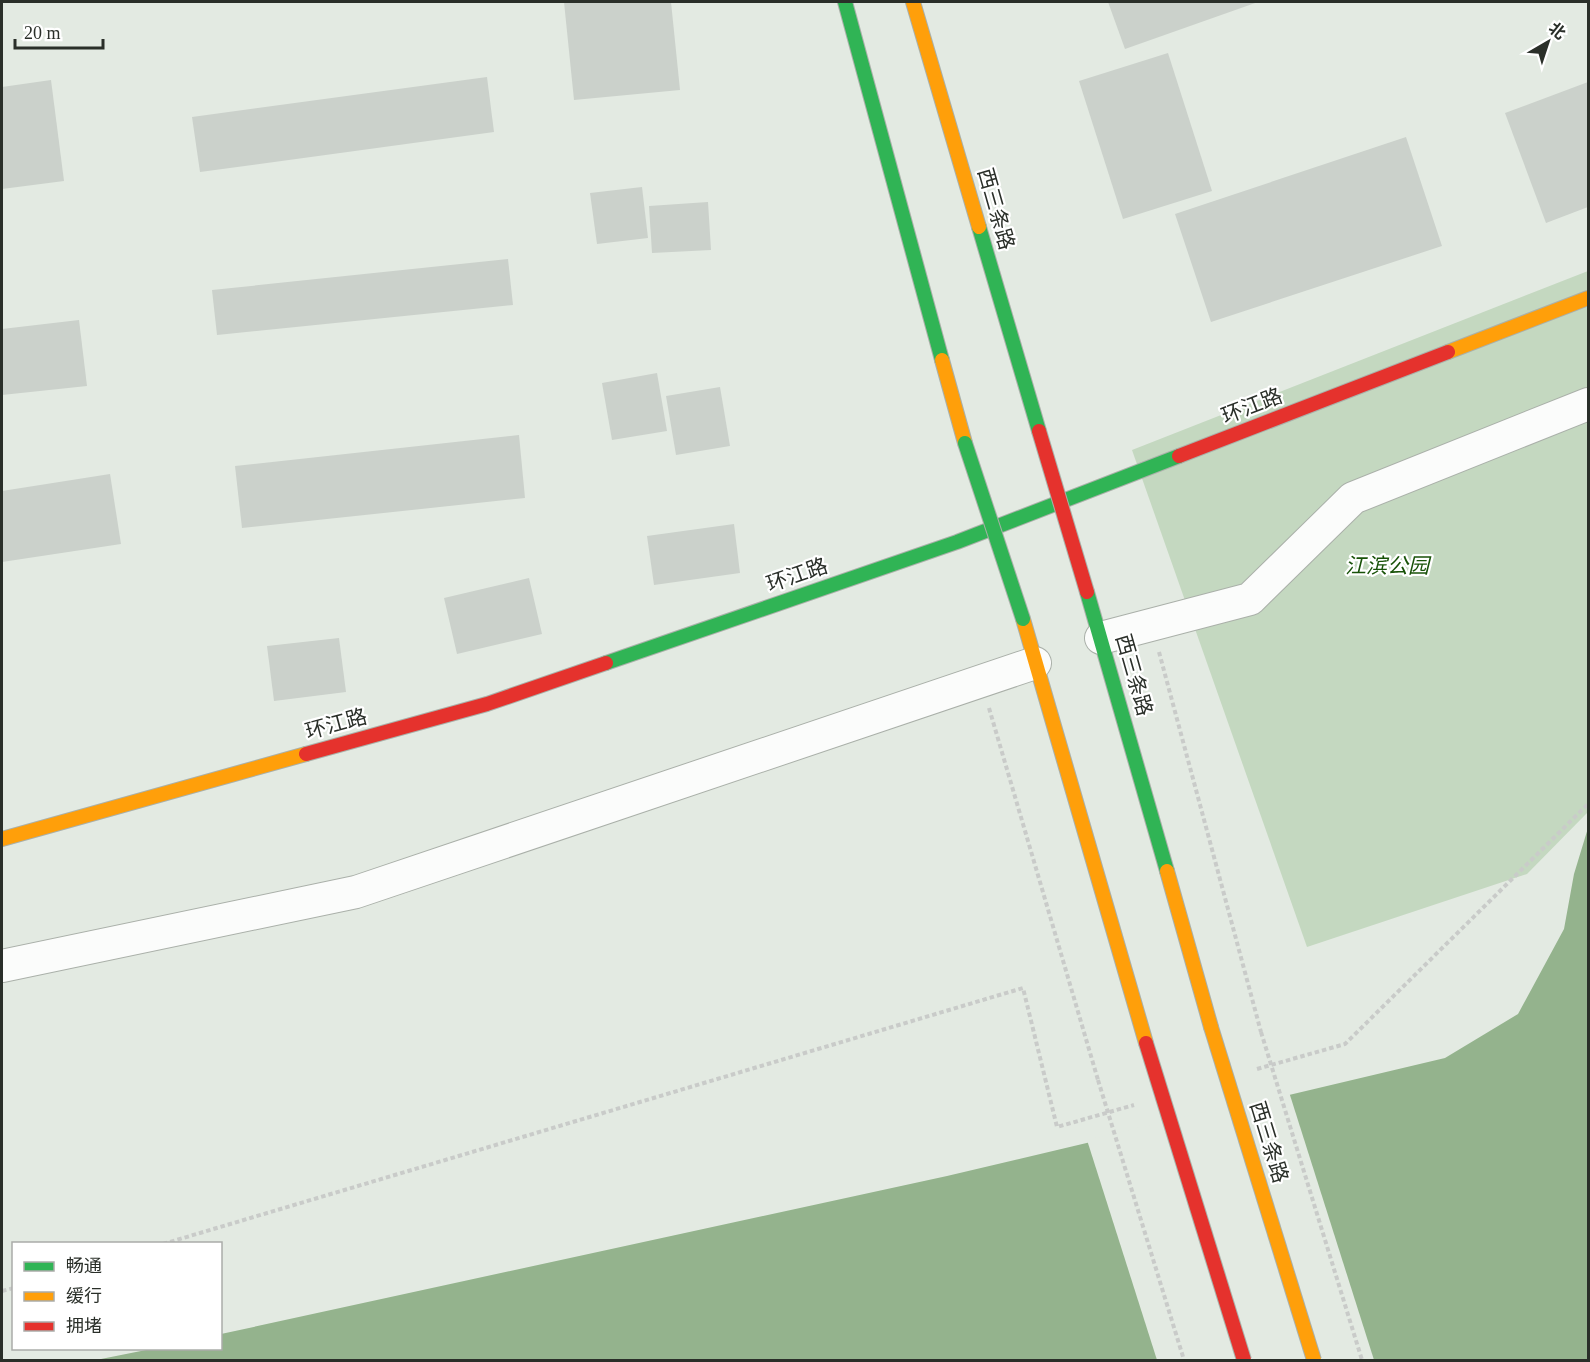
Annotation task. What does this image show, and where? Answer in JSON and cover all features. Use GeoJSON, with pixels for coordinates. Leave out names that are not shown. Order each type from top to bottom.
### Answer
{"type":"FeatureCollection","features":[{"type":"Feature","properties":{"kind":"main road"},"geometry":{"type":"LineString","coordinates":[[845,2],[965,443],[1023,619],[1146,1043],[1244,1360]]}},
{"type":"Feature","properties":{"kind":"main road","name":"西三条路"},"geometry":{"type":"LineString","coordinates":[[913,2],[1101,638],[1211,1027],[1314,1360]]}},
{"type":"Feature","properties":{"kind":"main road","name":"环江路"},"geometry":{"type":"LineString","coordinates":[[2,839],[499,700],[957,542],[1588,298]]}},
{"type":"Feature","properties":{"kind":"street"},"geometry":{"type":"LineString","coordinates":[[1101,638],[1250,599],[1353,498],[1588,404]]}},
{"type":"Feature","properties":{"kind":"street"},"geometry":{"type":"LineString","coordinates":[[2,966],[356,892],[1035,663]]}},
{"type":"Feature","properties":{"kind":"path"},"geometry":{"type":"LineString","coordinates":[[1152,625],[1261,1032],[1362,1360]]}},
{"type":"Feature","properties":{"kind":"path"},"geometry":{"type":"LineString","coordinates":[[982,682],[1098,1080],[1184,1360]]}},
{"type":"Feature","properties":{"kind":"path"},"geometry":{"type":"LineString","coordinates":[[1257,1070],[1345,1044],[1588,804]]}},
{"type":"Feature","properties":{"kind":"path"},"geometry":{"type":"LineString","coordinates":[[170,1242],[1023,988],[1057,1127],[1134,1105]]}},
{"type":"Feature","properties":{"kind":"green space","name":"江滨公园"},"geometry":{"type":"Polygon","coordinates":[[[1588,271],[1588,812],[1527,874],[1307,947],[1132,450],[1588,271]]]}},
{"type":"Feature","properties":{"kind":"shaded area"},"geometry":{"type":"Polygon","coordinates":[[[1588,828],[1588,1360],[96,1360],[146,1350],[222,1350],[222,1334],[947,1176],[1445,1058],[1518,1014],[1564,929],[1574,874],[1588,828]]]}},
{"type":"Feature","properties":{"kind":"pier"},"geometry":{"type":"Polygon","coordinates":[[[1289,1092],[1374,1360],[1157,1360],[1087,1140],[1289,1092]]]}},
{"type":"Feature","properties":{"kind":"building"},"geometry":{"type":"Polygon","coordinates":[[[564,2],[671,2],[680,90],[574,100],[564,2]]]}},
{"type":"Feature","properties":{"kind":"building"},"geometry":{"type":"Polygon","coordinates":[[[1108,2],[1258,2],[1125,49],[1108,2]]]}},
{"type":"Feature","properties":{"kind":"building"},"geometry":{"type":"Polygon","coordinates":[[[1168,53],[1212,191],[1123,219],[1079,81],[1168,53]]]}},
{"type":"Feature","properties":{"kind":"building"},"geometry":{"type":"Polygon","coordinates":[[[487,77],[494,132],[200,172],[192,117],[487,77]]]}},
{"type":"Feature","properties":{"kind":"building"},"geometry":{"type":"Polygon","coordinates":[[[51,80],[64,181],[2,189],[2,87],[51,80]]]}},
{"type":"Feature","properties":{"kind":"building"},"geometry":{"type":"Polygon","coordinates":[[[1588,82],[1588,207],[1546,223],[1505,113],[1588,82]]]}},
{"type":"Feature","properties":{"kind":"building"},"geometry":{"type":"Polygon","coordinates":[[[1406,137],[1442,246],[1211,322],[1175,214],[1406,137]]]}},
{"type":"Feature","properties":{"kind":"building"},"geometry":{"type":"Polygon","coordinates":[[[642,187],[648,238],[597,244],[590,193],[642,187]]]}},
{"type":"Feature","properties":{"kind":"building"},"geometry":{"type":"Polygon","coordinates":[[[708,202],[711,250],[652,253],[649,206],[708,202]]]}},
{"type":"Feature","properties":{"kind":"building"},"geometry":{"type":"Polygon","coordinates":[[[508,259],[513,305],[217,335],[212,290],[508,259]]]}},
{"type":"Feature","properties":{"kind":"building"},"geometry":{"type":"Polygon","coordinates":[[[79,320],[87,386],[2,395],[2,329],[79,320]]]}},
{"type":"Feature","properties":{"kind":"building"},"geometry":{"type":"Polygon","coordinates":[[[657,373],[667,431],[612,440],[602,383],[657,373]]]}},
{"type":"Feature","properties":{"kind":"building"},"geometry":{"type":"Polygon","coordinates":[[[720,387],[730,446],[676,455],[666,396],[720,387]]]}},
{"type":"Feature","properties":{"kind":"building"},"geometry":{"type":"Polygon","coordinates":[[[519,435],[525,498],[242,528],[235,466],[519,435]]]}},
{"type":"Feature","properties":{"kind":"building"},"geometry":{"type":"Polygon","coordinates":[[[110,474],[121,544],[2,562],[2,491],[110,474]]]}},
{"type":"Feature","properties":{"kind":"building"},"geometry":{"type":"Polygon","coordinates":[[[734,524],[740,573],[654,585],[647,536],[734,524]]]}},
{"type":"Feature","properties":{"kind":"building"},"geometry":{"type":"Polygon","coordinates":[[[529,578],[542,634],[457,654],[444,598],[529,578]]]}},
{"type":"Feature","properties":{"kind":"building"},"geometry":{"type":"Polygon","coordinates":[[[339,638],[346,692],[274,701],[267,646],[339,638]]]}},
{"type":"Feature","properties":{"kind":"traffic: fast"},"geometry":{"type":"LineString","coordinates":[[845,2],[942,360]]}},
{"type":"Feature","properties":{"kind":"traffic: fast"},"geometry":{"type":"LineString","coordinates":[[979,227],[1039,431]]}},
{"type":"Feature","properties":{"kind":"traffic: fast"},"geometry":{"type":"LineString","coordinates":[[965,443],[1023,619]]}},
{"type":"Feature","properties":{"kind":"traffic: fast"},"geometry":{"type":"LineString","coordinates":[[606,663],[957,542],[1179,456]]}},
{"type":"Feature","properties":{"kind":"traffic: fast"},"geometry":{"type":"LineString","coordinates":[[1087,592],[1167,871]]}},
{"type":"Feature","properties":{"kind":"traffic: slow"},"geometry":{"type":"LineString","coordinates":[[913,2],[979,227]]}},
{"type":"Feature","properties":{"kind":"traffic: slow"},"geometry":{"type":"LineString","coordinates":[[1448,352],[1588,298]]}},
{"type":"Feature","properties":{"kind":"traffic: slow"},"geometry":{"type":"LineString","coordinates":[[942,360],[965,443]]}},
{"type":"Feature","properties":{"kind":"traffic: slow"},"geometry":{"type":"LineString","coordinates":[[1023,619],[1146,1043]]}},
{"type":"Feature","properties":{"kind":"traffic: slow"},"geometry":{"type":"LineString","coordinates":[[2,839],[306,754]]}},
{"type":"Feature","properties":{"kind":"traffic: slow"},"geometry":{"type":"LineString","coordinates":[[1167,871],[1211,1027]]}},
{"type":"Feature","properties":{"kind":"traffic: slow"},"geometry":{"type":"LineString","coordinates":[[1211,1027],[1314,1360]]}},
{"type":"Feature","properties":{"kind":"traffic: jam"},"geometry":{"type":"LineString","coordinates":[[1179,456],[1448,352]]}},
{"type":"Feature","properties":{"kind":"traffic: jam"},"geometry":{"type":"LineString","coordinates":[[1039,431],[1087,592]]}},
{"type":"Feature","properties":{"kind":"traffic: jam"},"geometry":{"type":"LineString","coordinates":[[306,754],[487,704],[606,663]]}},
{"type":"Feature","properties":{"kind":"traffic: jam"},"geometry":{"type":"LineString","coordinates":[[1146,1043],[1244,1360]]}}]}
